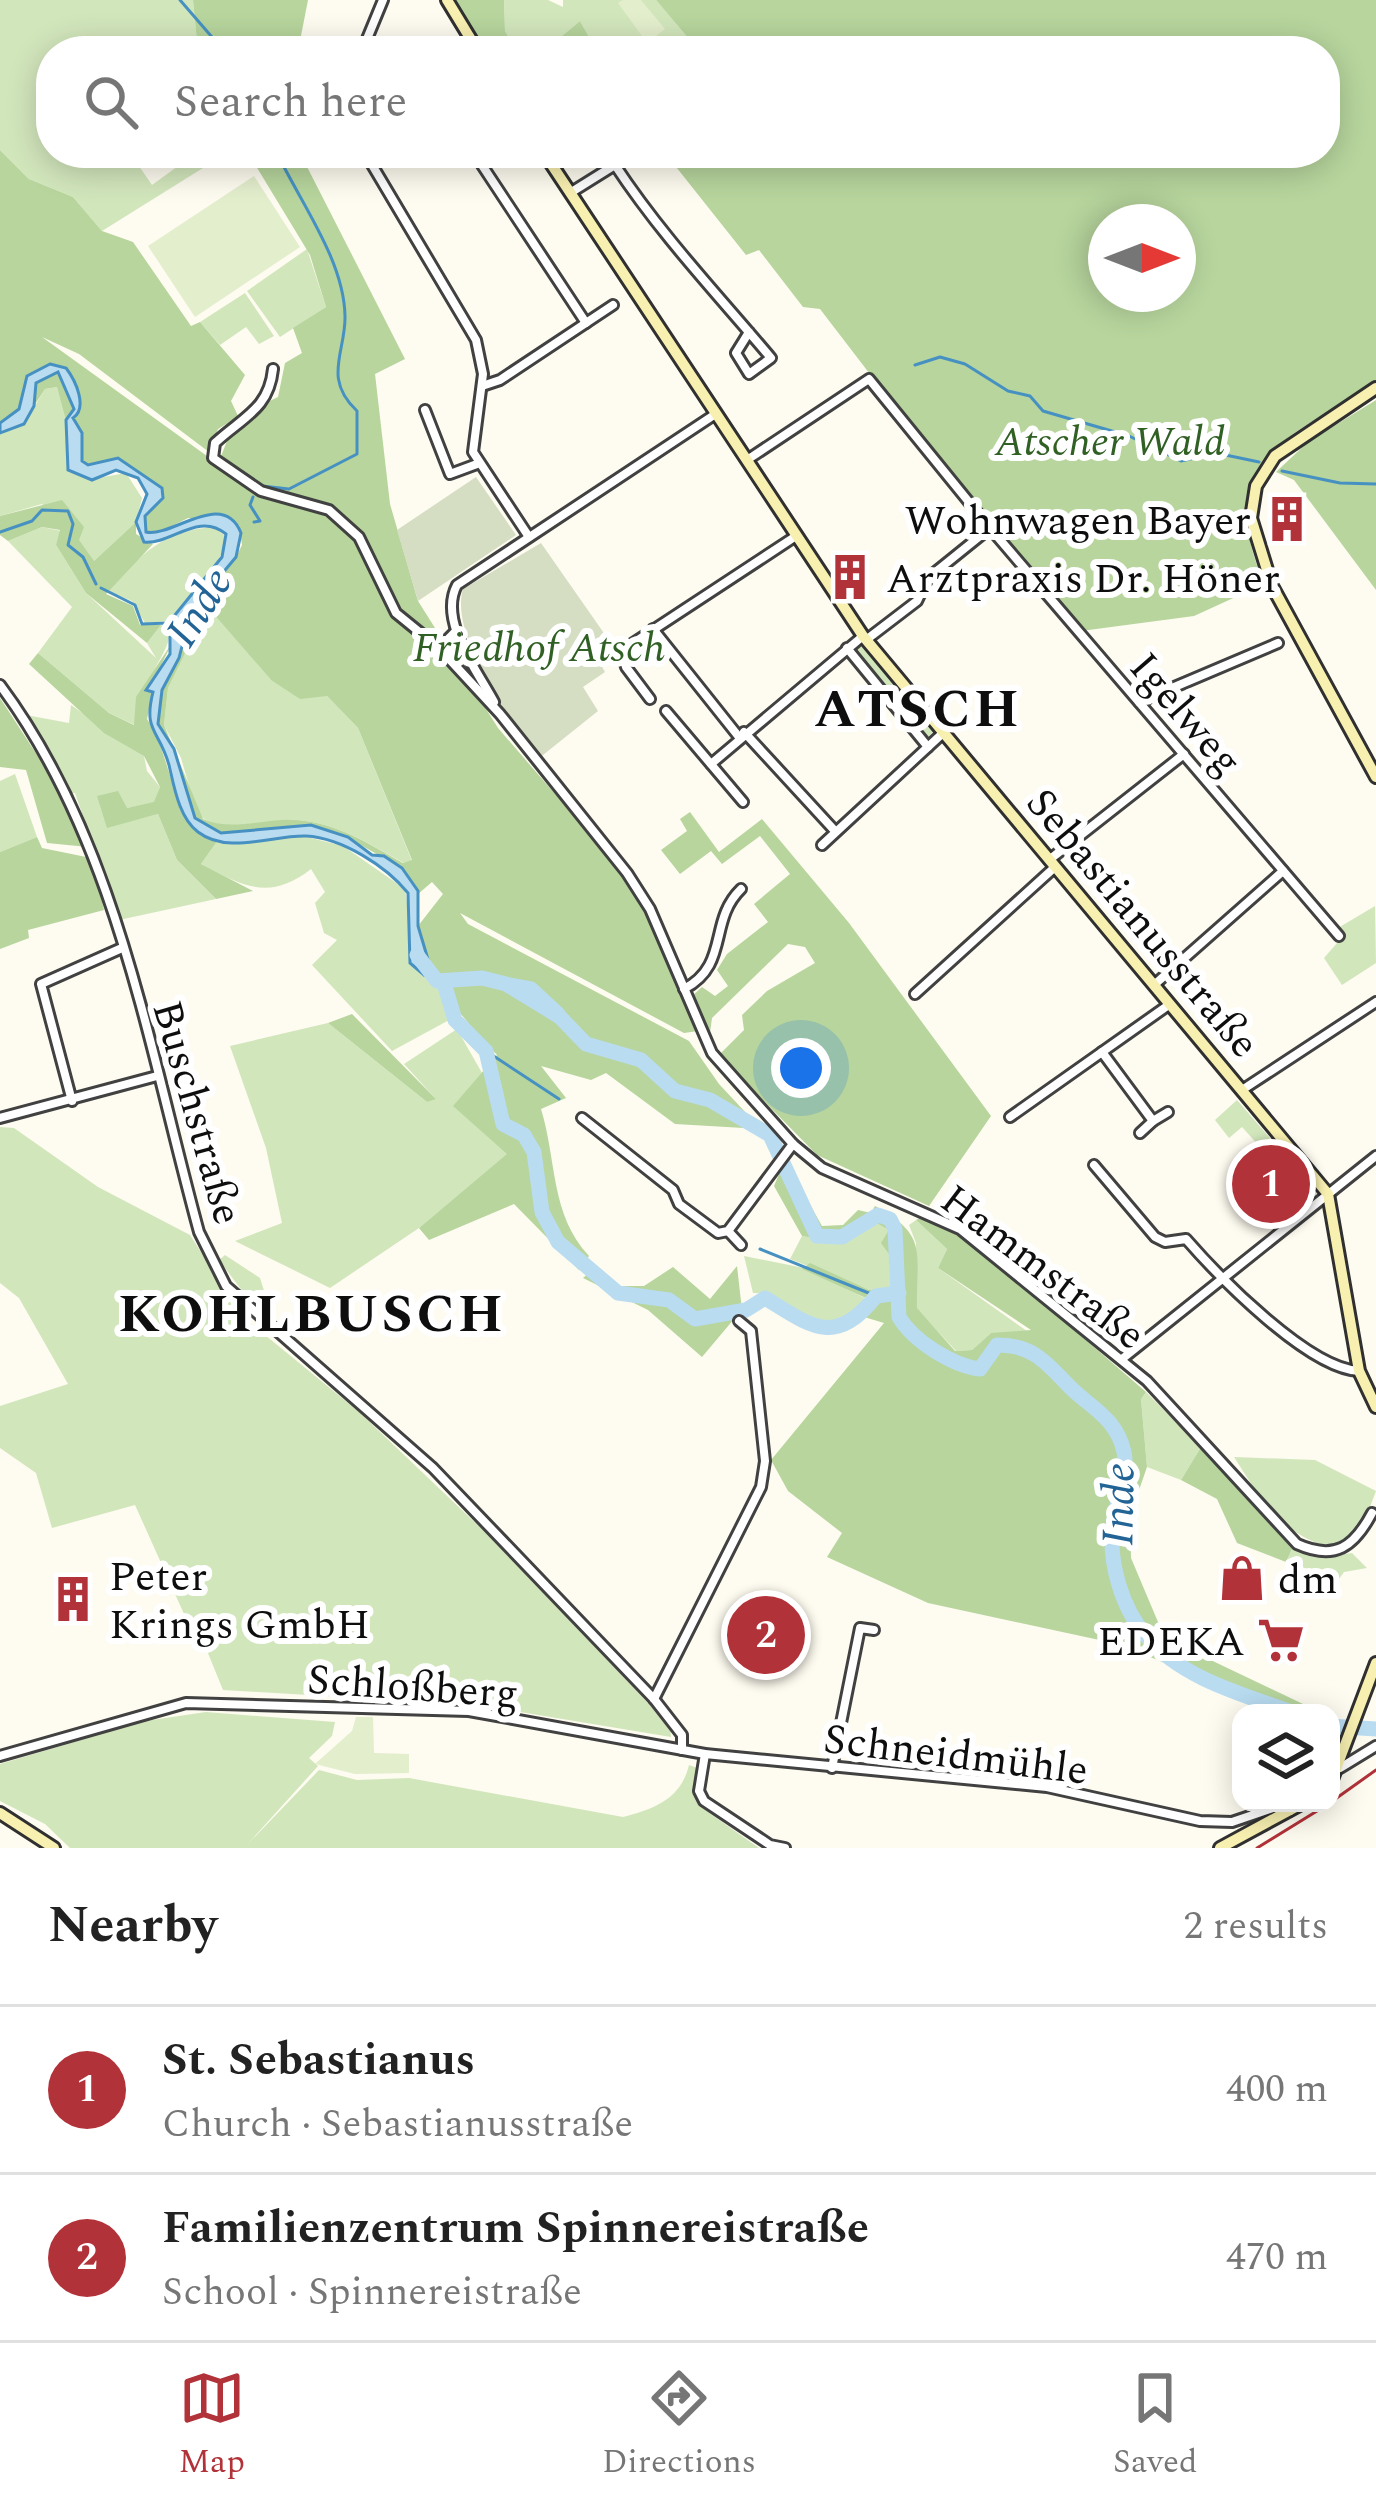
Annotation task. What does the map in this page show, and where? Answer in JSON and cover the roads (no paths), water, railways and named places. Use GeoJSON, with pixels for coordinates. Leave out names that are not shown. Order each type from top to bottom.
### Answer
{"type":"FeatureCollection","features":[{"type":"Feature","properties":{"kind":"main road"},"geometry":{"type":"LineString","coordinates":[[444,0],[468,36]]}},
{"type":"Feature","properties":{"kind":"main road","name":"Sebastianusstraße"},"geometry":{"type":"LineString","coordinates":[[554,168],[864,638],[1328,1194],[1359,1371],[1376,1407]]}},
{"type":"Feature","properties":{"kind":"main road"},"geometry":{"type":"LineString","coordinates":[[1376,388],[1275,456],[1256,486],[1251,518],[1272,586],[1376,777]]}},
{"type":"Feature","properties":{"kind":"main road"},"geometry":{"type":"LineString","coordinates":[[1340,1768],[1376,1663]]}},
{"type":"Feature","properties":{"kind":"main road"},"geometry":{"type":"LineString","coordinates":[[1220,1848],[1288,1812]]}},
{"type":"Feature","properties":{"kind":"main road"},"geometry":{"type":"LineString","coordinates":[[0,1813],[54,1848]]}},
{"type":"Feature","properties":{"kind":"street"},"geometry":{"type":"LineString","coordinates":[[368,36],[383,0]]}},
{"type":"Feature","properties":{"kind":"street"},"geometry":{"type":"LineString","coordinates":[[374,168],[476,340],[482,386],[471,434],[476,464],[529,537]]}},
{"type":"Feature","properties":{"kind":"street"},"geometry":{"type":"LineString","coordinates":[[484,168],[586,322]]}},
{"type":"Feature","properties":{"kind":"street"},"geometry":{"type":"LineString","coordinates":[[571,193],[612,168]]}},
{"type":"Feature","properties":{"kind":"street"},"geometry":{"type":"LineString","coordinates":[[616,168],[648,214],[749,332],[771,358],[749,374],[736,352],[749,332]]}},
{"type":"Feature","properties":{"kind":"street"},"geometry":{"type":"LineString","coordinates":[[482,386],[500,380],[614,305]]}},
{"type":"Feature","properties":{"kind":"street","name":"Hammstraße"},"geometry":{"type":"LineString","coordinates":[[273,369],[270,394],[259,410],[215,442],[213,458],[261,491],[316,503],[340,518],[364,544],[396,614],[439,648],[500,714],[640,892],[712,1053],[790,1147],[822,1168],[960,1229],[1122,1359],[1229,1466],[1297,1544],[1322,1552],[1342,1550],[1358,1539],[1372,1513]]}},
{"type":"Feature","properties":{"kind":"street","name":"Igelweg"},"geometry":{"type":"LineString","coordinates":[[746,461],[868,379],[1339,936]]}},
{"type":"Feature","properties":{"kind":"street"},"geometry":{"type":"LineString","coordinates":[[425,410],[450,474],[476,464]]}},
{"type":"Feature","properties":{"kind":"street"},"geometry":{"type":"LineString","coordinates":[[500,714],[457,631],[451,596],[458,585],[714,416]]}},
{"type":"Feature","properties":{"kind":"street"},"geometry":{"type":"LineString","coordinates":[[711,764],[847,647],[917,601],[928,578],[990,528]]}},
{"type":"Feature","properties":{"kind":"street"},"geometry":{"type":"LineString","coordinates":[[650,699],[626,667],[621,651],[796,536]]}},
{"type":"Feature","properties":{"kind":"street"},"geometry":{"type":"LineString","coordinates":[[653,629],[695,683],[835,831]]}},
{"type":"Feature","properties":{"kind":"street"},"geometry":{"type":"LineString","coordinates":[[439,648],[457,631]]}},
{"type":"Feature","properties":{"kind":"street"},"geometry":{"type":"LineString","coordinates":[[1139,702],[1278,643]]}},
{"type":"Feature","properties":{"kind":"street"},"geometry":{"type":"LineString","coordinates":[[847,647],[928,747]]}},
{"type":"Feature","properties":{"kind":"street","name":"Buschstraße"},"geometry":{"type":"LineString","coordinates":[[0,685],[51,765],[100,867],[199,1232],[226,1286],[433,1468],[654,1699],[682,1736],[682,1750]]}},
{"type":"Feature","properties":{"kind":"street"},"geometry":{"type":"LineString","coordinates":[[666,711],[743,802]]}},
{"type":"Feature","properties":{"kind":"street"},"geometry":{"type":"LineString","coordinates":[[822,845],[943,734]]}},
{"type":"Feature","properties":{"kind":"street"},"geometry":{"type":"LineString","coordinates":[[915,994],[1052,864],[1184,754]]}},
{"type":"Feature","properties":{"kind":"street"},"geometry":{"type":"LineString","coordinates":[[1154,985],[1283,871]]}},
{"type":"Feature","properties":{"kind":"street"},"geometry":{"type":"LineString","coordinates":[[684,989],[711,968],[718,954],[719,917],[740,889]]}},
{"type":"Feature","properties":{"kind":"street"},"geometry":{"type":"LineString","coordinates":[[72,1101],[40,984],[122,948]]}},
{"type":"Feature","properties":{"kind":"street"},"geometry":{"type":"LineString","coordinates":[[1242,1090],[1376,1002]]}},
{"type":"Feature","properties":{"kind":"street"},"geometry":{"type":"LineString","coordinates":[[1010,1118],[1171,1004]]}},
{"type":"Feature","properties":{"kind":"street"},"geometry":{"type":"LineString","coordinates":[[1102,1052],[1153,1121]]}},
{"type":"Feature","properties":{"kind":"street"},"geometry":{"type":"LineString","coordinates":[[0,1118],[157,1076]]}},
{"type":"Feature","properties":{"kind":"street"},"geometry":{"type":"LineString","coordinates":[[1140,1133],[1168,1112]]}},
{"type":"Feature","properties":{"kind":"street"},"geometry":{"type":"LineString","coordinates":[[582,1118],[674,1190],[679,1204],[718,1233],[728,1231],[790,1147]]}},
{"type":"Feature","properties":{"kind":"street"},"geometry":{"type":"LineString","coordinates":[[1122,1359],[1376,1156]]}},
{"type":"Feature","properties":{"kind":"street"},"geometry":{"type":"LineString","coordinates":[[1094,1165],[1155,1237],[1166,1242],[1184,1238],[1222,1280],[1337,1370],[1359,1371]]}},
{"type":"Feature","properties":{"kind":"street"},"geometry":{"type":"LineString","coordinates":[[728,1231],[741,1245]]}},
{"type":"Feature","properties":{"kind":"street"},"geometry":{"type":"LineString","coordinates":[[654,1699],[761,1487],[765,1461],[751,1317]]}},
{"type":"Feature","properties":{"kind":"street"},"geometry":{"type":"LineString","coordinates":[[739,1321],[751,1331]]}},
{"type":"Feature","properties":{"kind":"street"},"geometry":{"type":"LineString","coordinates":[[832,1768],[860,1628],[874,1630]]}},
{"type":"Feature","properties":{"kind":"street","name":"Schloßberg"},"geometry":{"type":"LineString","coordinates":[[0,1756],[185,1703],[469,1711],[682,1750]]}},
{"type":"Feature","properties":{"kind":"street"},"geometry":{"type":"LineString","coordinates":[[1340,1768],[1376,1746]]}},
{"type":"Feature","properties":{"kind":"street","name":"Schneidmühle"},"geometry":{"type":"LineString","coordinates":[[682,1750],[1048,1787],[1223,1823],[1259,1812]]}},
{"type":"Feature","properties":{"kind":"street"},"geometry":{"type":"LineString","coordinates":[[705,1754],[699,1791],[704,1801],[770,1845],[785,1848]]}},
{"type":"Feature","properties":{"kind":"water"},"geometry":{"type":"Polygon","coordinates":[[[50,364],[66,368],[77,387],[80,408],[73,418],[82,433],[82,461],[88,465],[118,458],[162,488],[163,498],[145,516],[146,532],[210,514],[233,520],[241,533],[236,557],[191,611],[179,658],[162,690],[158,724],[174,749],[195,818],[221,833],[311,825],[348,837],[372,855],[384,856],[402,868],[418,891],[418,926],[430,966],[424,975],[410,963],[408,893],[376,864],[320,838],[210,839],[186,819],[151,723],[153,692],[146,690],[170,654],[170,621],[222,557],[226,534],[205,526],[144,542],[136,522],[147,494],[138,478],[116,470],[92,480],[68,470],[66,420],[74,409],[58,372],[36,383],[34,406],[24,424],[0,433],[0,423],[19,409],[27,376],[50,364]]]}},
{"type":"Feature","properties":{"kind":"waterway"},"geometry":{"type":"LineString","coordinates":[[180,0],[211,36]]}},
{"type":"Feature","properties":{"kind":"waterway"},"geometry":{"type":"LineString","coordinates":[[262,486],[289,489],[357,454],[357,411],[346,399],[338,376],[343,295],[319,232],[285,168]]}},
{"type":"Feature","properties":{"kind":"waterway"},"geometry":{"type":"LineString","coordinates":[[915,365],[940,357],[965,364],[1008,391],[1030,396],[1043,411],[1129,436],[1181,461],[1216,453],[1259,462]]}},
{"type":"Feature","properties":{"kind":"waterway"},"geometry":{"type":"LineString","coordinates":[[1282,471],[1340,483],[1376,484]]}},
{"type":"Feature","properties":{"kind":"waterway"},"geometry":{"type":"LineString","coordinates":[[253,497],[250,505],[260,521],[254,522]]}},
{"type":"Feature","properties":{"kind":"waterway"},"geometry":{"type":"LineString","coordinates":[[0,532],[32,521],[42,510],[68,511],[73,524],[68,545],[83,557],[96,584]]}},
{"type":"Feature","properties":{"kind":"waterway"},"geometry":{"type":"LineString","coordinates":[[101,588],[135,605],[142,624],[169,623]]}},
{"type":"Feature","properties":{"kind":"waterway","name":"Inde"},"geometry":{"type":"LineString","coordinates":[[417,955],[437,981],[482,978],[506,984],[560,1017],[586,1044],[641,1060],[675,1091],[710,1100],[770,1135],[817,1236],[842,1237],[878,1215],[890,1219],[895,1229],[899,1317],[914,1335],[946,1358],[980,1369],[997,1345],[1028,1351],[1115,1429],[1125,1461],[1113,1525],[1115,1569],[1130,1613],[1147,1637],[1196,1675],[1269,1704]]}},
{"type":"Feature","properties":{"kind":"waterway","name":"Inde"},"geometry":{"type":"LineString","coordinates":[[444,983],[455,1020],[486,1051],[503,1124],[524,1135],[534,1152],[542,1212],[558,1242],[618,1293],[669,1300],[695,1319],[746,1310],[765,1298],[822,1327],[848,1322],[876,1296],[899,1293]]}},
{"type":"Feature","properties":{"kind":"waterway","name":"Inde"},"geometry":{"type":"LineString","coordinates":[[509,985],[531,989],[558,1014]]}},
{"type":"Feature","properties":{"kind":"waterway"},"geometry":{"type":"LineString","coordinates":[[486,1051],[559,1099]]}},
{"type":"Feature","properties":{"kind":"waterway"},"geometry":{"type":"LineString","coordinates":[[760,1249],[876,1296]]}},
{"type":"Feature","properties":{"kind":"waterway","name":"Inde"},"geometry":{"type":"LineString","coordinates":[[1340,1727],[1376,1729]]}},
{"type":"Feature","properties":{"kind":"railway"},"geometry":{"type":"LineString","coordinates":[[1340,1796],[1376,1770]]}},
{"type":"Feature","properties":{"kind":"railway"},"geometry":{"type":"LineString","coordinates":[[1257,1848],[1315,1812]]}},
{"type":"Feature","properties":{"kind":"place","name":"Wohnwagen Bayer"},"geometry":{"type":"Point","coordinates":[1287,519]}},
{"type":"Feature","properties":{"kind":"place","name":"Arztpraxis Dr. Höner"},"geometry":{"type":"Point","coordinates":[850,577]}},
{"type":"Feature","properties":{"kind":"place","name":"St. Sebastianus"},"geometry":{"type":"Point","coordinates":[1271,1184]}},
{"type":"Feature","properties":{"kind":"place","name":"dm"},"geometry":{"type":"Point","coordinates":[1242,1578]}},
{"type":"Feature","properties":{"kind":"place","name":"Peter Krings GmbH"},"geometry":{"type":"Point","coordinates":[73,1599]}},
{"type":"Feature","properties":{"kind":"place","name":"Familienzentrum Spinnereistraße"},"geometry":{"type":"Point","coordinates":[766,1635]}},
{"type":"Feature","properties":{"kind":"place","name":"EDEKA"},"geometry":{"type":"Point","coordinates":[1281,1640]}},
{"type":"Feature","properties":{"kind":"district","name":"ATSCH"},"geometry":{"type":"Point","coordinates":[918,707]}},
{"type":"Feature","properties":{"kind":"district","name":"KOHLBUSCH"},"geometry":{"type":"Point","coordinates":[312,1312]}},
{"type":"Feature","properties":{"kind":"park label","name":"Atscher Wald"},"geometry":{"type":"Point","coordinates":[1110,440]}},
{"type":"Feature","properties":{"kind":"park label","name":"Friedhof Atsch"},"geometry":{"type":"Point","coordinates":[539,646]}}]}
